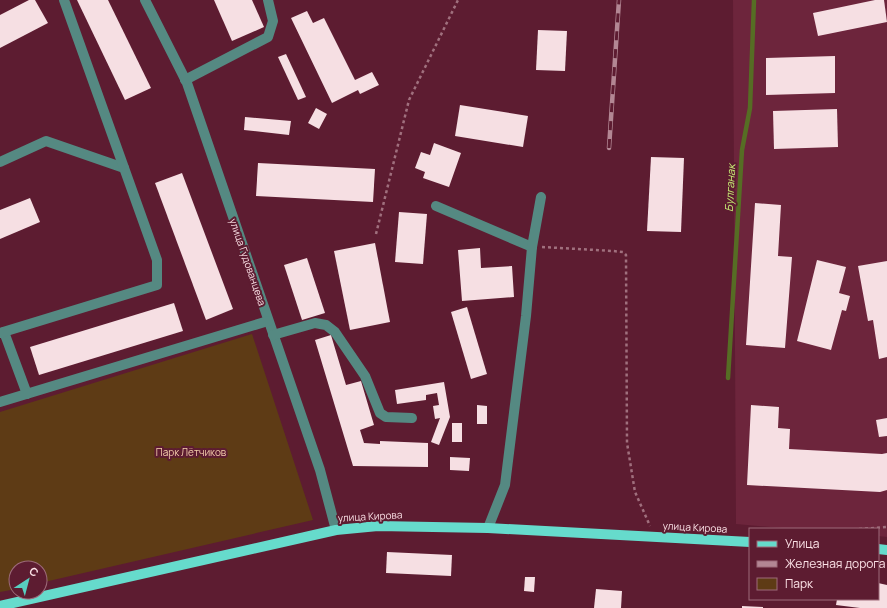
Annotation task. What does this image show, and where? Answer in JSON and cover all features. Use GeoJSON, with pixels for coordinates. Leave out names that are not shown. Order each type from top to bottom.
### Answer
{"type":"FeatureCollection","features":[{"type":"Feature","properties":{"kind":"main road","name":"улица Кирова"},"geometry":{"type":"LineString","coordinates":[[0,606],[336,530],[378,526],[488,528],[749,542]]}},
{"type":"Feature","properties":{"kind":"street"},"geometry":{"type":"LineString","coordinates":[[27,394],[2,332],[157,285],[156,260],[64,0]]}},
{"type":"Feature","properties":{"kind":"street","name":"улица Гудованцева"},"geometry":{"type":"LineString","coordinates":[[145,0],[185,80],[320,470],[336,530]]}},
{"type":"Feature","properties":{"kind":"street"},"geometry":{"type":"LineString","coordinates":[[185,80],[268,37],[273,21],[268,0]]}},
{"type":"Feature","properties":{"kind":"street"},"geometry":{"type":"LineString","coordinates":[[0,162],[46,141],[124,168]]}},
{"type":"Feature","properties":{"kind":"street"},"geometry":{"type":"LineString","coordinates":[[488,528],[505,485],[526,316],[532,247],[541,197]]}},
{"type":"Feature","properties":{"kind":"street"},"geometry":{"type":"LineString","coordinates":[[436,206],[532,247]]}},
{"type":"Feature","properties":{"kind":"street"},"geometry":{"type":"LineString","coordinates":[[0,402],[268,320]]}},
{"type":"Feature","properties":{"kind":"street"},"geometry":{"type":"LineString","coordinates":[[273,335],[315,324],[326,325],[335,332],[365,376],[380,413],[386,417],[412,418]]}},
{"type":"Feature","properties":{"kind":"path"},"geometry":{"type":"LineString","coordinates":[[376,234],[409,100],[458,0]]}},
{"type":"Feature","properties":{"kind":"path"},"geometry":{"type":"LineString","coordinates":[[532,247],[613,251],[623,252],[626,255],[627,443],[635,492],[652,529]]}},
{"type":"Feature","properties":{"kind":"path"},"geometry":{"type":"LineString","coordinates":[[874,528],[887,527]]}},
{"type":"Feature","properties":{"kind":"shaded area"},"geometry":{"type":"Polygon","coordinates":[[[733,0],[887,0],[887,537],[879,536],[879,528],[782,528],[736,524],[733,0]]]}},
{"type":"Feature","properties":{"kind":"green space","name":"Парк Лётчиков"},"geometry":{"type":"Polygon","coordinates":[[[252,334],[313,520],[48,581],[48,560],[8,560],[8,590],[0,592],[0,412],[252,334]]]}},
{"type":"Feature","properties":{"kind":"building"},"geometry":{"type":"Polygon","coordinates":[[[29,0],[35,0],[48,23],[0,48],[0,15],[29,0]]]}},
{"type":"Feature","properties":{"kind":"building"},"geometry":{"type":"Polygon","coordinates":[[[77,0],[108,0],[151,88],[125,100],[77,0]]]}},
{"type":"Feature","properties":{"kind":"building"},"geometry":{"type":"Polygon","coordinates":[[[214,0],[252,0],[264,27],[232,41],[214,0]]]}},
{"type":"Feature","properties":{"kind":"building"},"geometry":{"type":"Polygon","coordinates":[[[875,0],[884,0],[887,22],[818,36],[813,13],[875,0]]]}},
{"type":"Feature","properties":{"kind":"building"},"geometry":{"type":"Polygon","coordinates":[[[307,11],[313,23],[324,18],[355,80],[372,72],[379,85],[360,94],[358,90],[332,103],[291,18],[307,11]]]}},
{"type":"Feature","properties":{"kind":"building"},"geometry":{"type":"Polygon","coordinates":[[[538,30],[567,31],[565,71],[536,70],[538,30]]]}},
{"type":"Feature","properties":{"kind":"building"},"geometry":{"type":"Polygon","coordinates":[[[286,54],[306,97],[298,100],[278,57],[286,54]]]}},
{"type":"Feature","properties":{"kind":"building"},"geometry":{"type":"Polygon","coordinates":[[[835,56],[835,93],[766,95],[766,58],[835,56]]]}},
{"type":"Feature","properties":{"kind":"building"},"geometry":{"type":"Polygon","coordinates":[[[460,105],[528,116],[523,147],[455,136],[460,105]]]}},
{"type":"Feature","properties":{"kind":"building"},"geometry":{"type":"Polygon","coordinates":[[[316,108],[327,114],[319,129],[308,123],[316,108]]]}},
{"type":"Feature","properties":{"kind":"building"},"geometry":{"type":"Polygon","coordinates":[[[837,109],[838,147],[774,149],[773,111],[837,109]]]}},
{"type":"Feature","properties":{"kind":"building"},"geometry":{"type":"Polygon","coordinates":[[[245,117],[291,121],[289,135],[244,130],[245,117]]]}},
{"type":"Feature","properties":{"kind":"building"},"geometry":{"type":"Polygon","coordinates":[[[434,143],[461,153],[449,187],[423,178],[425,172],[415,168],[421,152],[430,155],[434,143]]]}},
{"type":"Feature","properties":{"kind":"building"},"geometry":{"type":"Polygon","coordinates":[[[651,157],[684,158],[681,232],[647,231],[651,157]]]}},
{"type":"Feature","properties":{"kind":"building"},"geometry":{"type":"Polygon","coordinates":[[[258,163],[375,169],[373,202],[256,196],[258,163]]]}},
{"type":"Feature","properties":{"kind":"building"},"geometry":{"type":"Polygon","coordinates":[[[182,173],[233,309],[206,320],[155,183],[182,173]]]}},
{"type":"Feature","properties":{"kind":"building"},"geometry":{"type":"Polygon","coordinates":[[[30,198],[40,222],[0,239],[0,210],[30,198]]]}},
{"type":"Feature","properties":{"kind":"building"},"geometry":{"type":"Polygon","coordinates":[[[755,203],[781,205],[778,256],[792,257],[785,348],[746,345],[755,203]]]}},
{"type":"Feature","properties":{"kind":"building"},"geometry":{"type":"Polygon","coordinates":[[[399,212],[427,214],[423,264],[395,262],[399,212]]]}},
{"type":"Feature","properties":{"kind":"building"},"geometry":{"type":"Polygon","coordinates":[[[375,243],[390,322],[350,330],[334,251],[375,243]]]}},
{"type":"Feature","properties":{"kind":"building"},"geometry":{"type":"Polygon","coordinates":[[[480,248],[481,268],[512,266],[514,297],[462,301],[458,250],[480,248]]]}},
{"type":"Feature","properties":{"kind":"building"},"geometry":{"type":"Polygon","coordinates":[[[307,258],[325,313],[302,320],[284,265],[307,258]]]}},
{"type":"Feature","properties":{"kind":"building"},"geometry":{"type":"Polygon","coordinates":[[[817,260],[846,267],[839,293],[850,296],[846,311],[842,310],[831,350],[797,341],[817,260]]]}},
{"type":"Feature","properties":{"kind":"building"},"geometry":{"type":"Polygon","coordinates":[[[887,261],[887,357],[879,359],[873,320],[868,321],[858,266],[887,261]]]}},
{"type":"Feature","properties":{"kind":"building"},"geometry":{"type":"Polygon","coordinates":[[[174,303],[183,331],[39,375],[30,347],[174,303]]]}},
{"type":"Feature","properties":{"kind":"building"},"geometry":{"type":"Polygon","coordinates":[[[467,307],[487,374],[471,379],[451,312],[467,307]]]}},
{"type":"Feature","properties":{"kind":"building"},"geometry":{"type":"Polygon","coordinates":[[[331,335],[346,385],[361,381],[374,425],[360,430],[364,443],[380,444],[380,441],[428,443],[428,467],[353,466],[315,340],[331,335]]]}},
{"type":"Feature","properties":{"kind":"building"},"geometry":{"type":"Polygon","coordinates":[[[444,382],[450,417],[439,445],[431,442],[440,418],[435,419],[433,406],[439,405],[437,393],[426,395],[426,400],[397,404],[395,390],[444,382]]]}},
{"type":"Feature","properties":{"kind":"building"},"geometry":{"type":"Polygon","coordinates":[[[477,405],[487,406],[487,424],[477,424],[477,405]]]}},
{"type":"Feature","properties":{"kind":"building"},"geometry":{"type":"Polygon","coordinates":[[[751,405],[779,407],[778,428],[790,429],[789,449],[882,454],[887,453],[887,490],[880,492],[747,485],[751,405]]]}},
{"type":"Feature","properties":{"kind":"building"},"geometry":{"type":"Polygon","coordinates":[[[887,418],[887,436],[879,437],[876,420],[887,418]]]}},
{"type":"Feature","properties":{"kind":"building"},"geometry":{"type":"Polygon","coordinates":[[[452,423],[462,423],[462,442],[452,442],[452,423]]]}},
{"type":"Feature","properties":{"kind":"building"},"geometry":{"type":"Polygon","coordinates":[[[450,457],[470,458],[469,471],[450,470],[450,457]]]}},
{"type":"Feature","properties":{"kind":"building"},"geometry":{"type":"Polygon","coordinates":[[[387,552],[452,555],[451,576],[386,573],[387,552]]]}},
{"type":"Feature","properties":{"kind":"building"},"geometry":{"type":"Polygon","coordinates":[[[525,577],[535,577],[534,592],[524,591],[525,577]]]}},
{"type":"Feature","properties":{"kind":"building"},"geometry":{"type":"Polygon","coordinates":[[[879,583],[887,585],[887,608],[860,608],[836,605],[837,600],[879,600],[879,583]]]}},
{"type":"Feature","properties":{"kind":"building"},"geometry":{"type":"Polygon","coordinates":[[[596,589],[622,591],[621,608],[594,608],[596,589]]]}},
{"type":"Feature","properties":{"kind":"building"},"geometry":{"type":"Polygon","coordinates":[[[742,606],[763,607],[763,608],[742,608],[742,606]]]}},
{"type":"Feature","properties":{"kind":"waterway","name":"Булганак"},"geometry":{"type":"LineString","coordinates":[[728,378],[742,150],[750,108],[754,0]]}},
{"type":"Feature","properties":{"kind":"railway"},"geometry":{"type":"LineString","coordinates":[[609,148],[619,0]]}}]}
